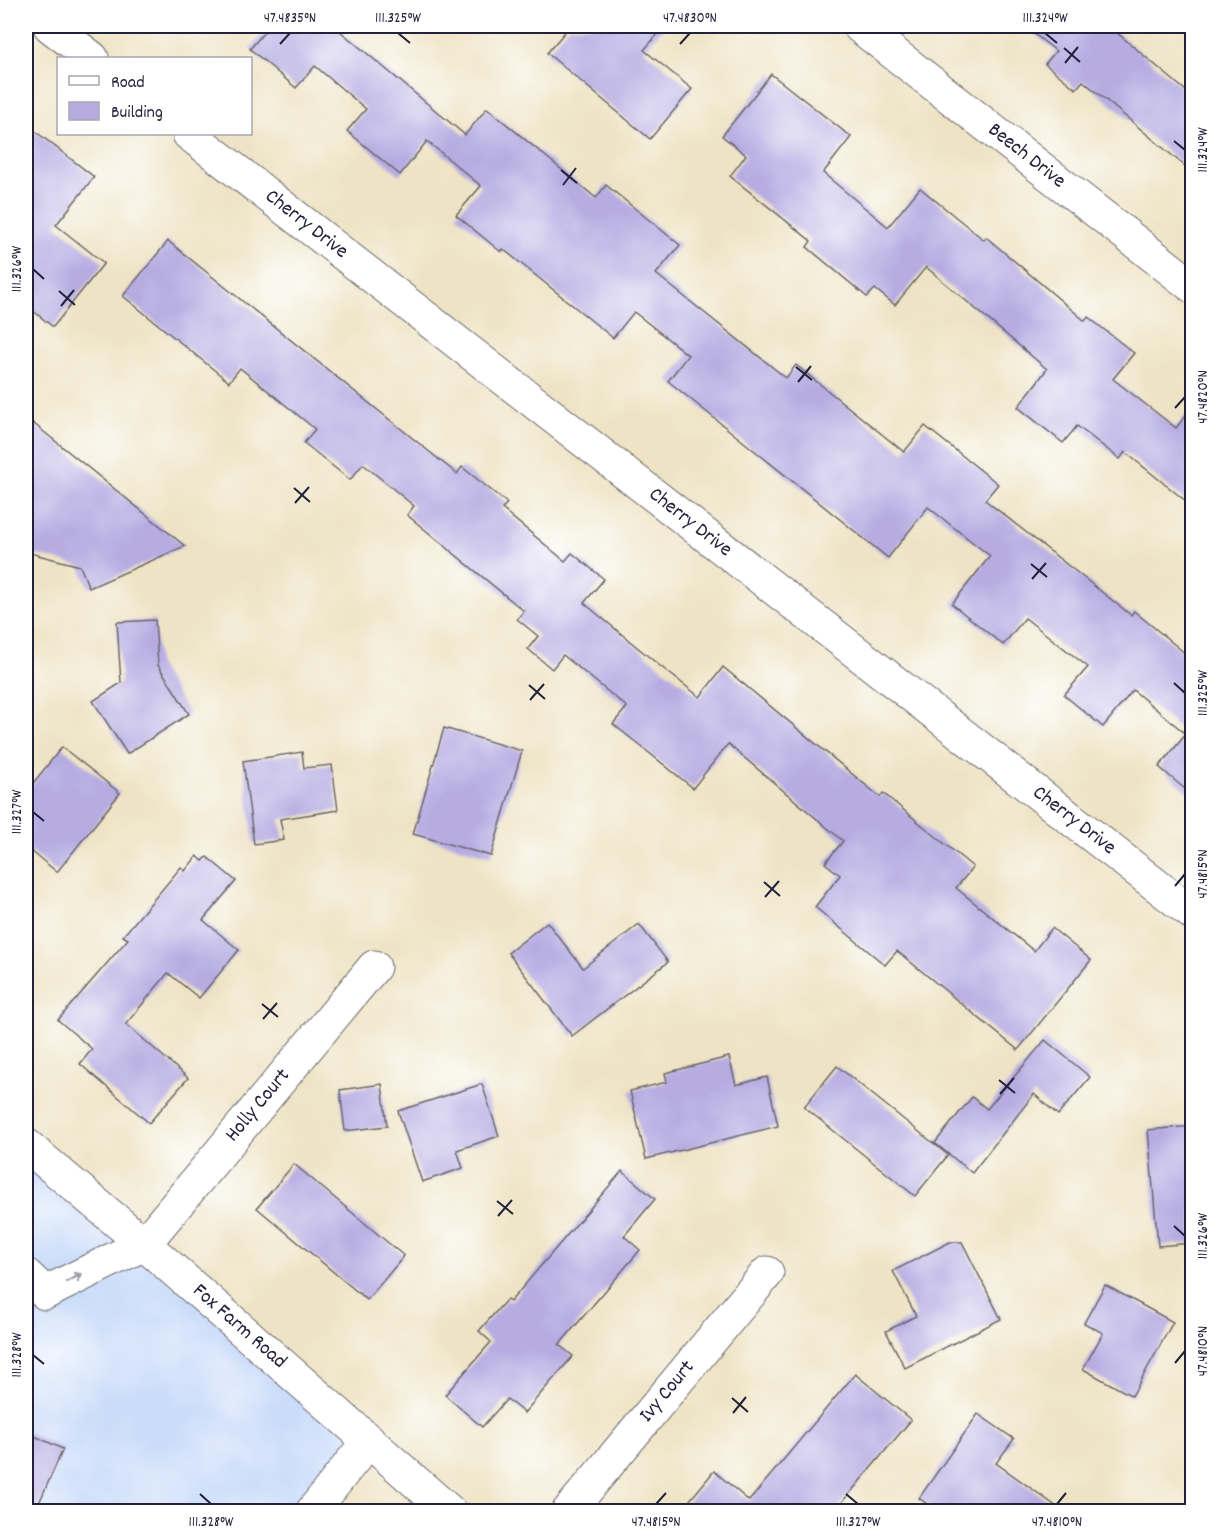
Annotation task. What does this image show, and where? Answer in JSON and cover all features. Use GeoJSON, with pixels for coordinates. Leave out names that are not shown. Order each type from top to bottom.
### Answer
{"type":"FeatureCollection","features":[{"type":"Feature","properties":{"kind":"street"},"geometry":{"type":"LineString","coordinates":[[50,26],[91,57]]}},
{"type":"Feature","properties":{"kind":"street","name":"Beech Drive"},"geometry":{"type":"LineString","coordinates":[[859,26],[1192,286]]}},
{"type":"Feature","properties":{"kind":"street","name":"Cherry Drive"},"geometry":{"type":"LineString","coordinates":[[190,135],[1192,913]]}},
{"type":"Feature","properties":{"kind":"street","name":"Holly Court"},"geometry":{"type":"LineString","coordinates":[[144,1244],[374,967]]}},
{"type":"Feature","properties":{"kind":"street","name":"Fox Farm Road"},"geometry":{"type":"LineString","coordinates":[[26,1145],[144,1244],[450,1512]]}},
{"type":"Feature","properties":{"kind":"street"},"geometry":{"type":"LineString","coordinates":[[26,1275],[45,1293],[144,1244]]}},
{"type":"Feature","properties":{"kind":"street","name":"Ivy Court"},"geometry":{"type":"LineString","coordinates":[[568,1512],[767,1273]]}},
{"type":"Feature","properties":{"kind":"street"},"geometry":{"type":"LineString","coordinates":[[312,1512],[369,1440]]}},
{"type":"Feature","properties":{"kind":"shaded area"},"geometry":{"type":"Polygon","coordinates":[[[26,1154],[369,1440],[312,1511],[26,1511],[26,1154]]]}},
{"type":"Feature","properties":{"kind":"building"},"geometry":{"type":"Polygon","coordinates":[[[269,26],[334,26],[465,135],[487,108],[596,198],[606,185],[680,245],[656,274],[786,378],[796,365],[904,452],[925,426],[998,484],[985,500],[1131,615],[1134,611],[1192,659],[1192,795],[1159,767],[1186,734],[1133,690],[1103,727],[1064,695],[1088,667],[1025,618],[1003,645],[952,604],[990,556],[928,507],[888,558],[668,381],[688,355],[634,312],[613,338],[503,249],[501,252],[456,215],[481,186],[427,141],[400,175],[347,131],[366,109],[315,66],[296,88],[250,49],[269,26]]]}},
{"type":"Feature","properties":{"kind":"building"},"geometry":{"type":"Polygon","coordinates":[[[570,26],[665,26],[644,50],[692,89],[650,139],[547,53],[570,26]]]}},
{"type":"Feature","properties":{"kind":"building"},"geometry":{"type":"Polygon","coordinates":[[[1024,26],[1109,26],[1192,96],[1192,172],[1083,81],[1076,89],[1045,64],[1056,51],[1024,26]]]}},
{"type":"Feature","properties":{"kind":"building"},"geometry":{"type":"Polygon","coordinates":[[[771,74],[851,137],[823,173],[888,227],[920,188],[984,240],[986,237],[1085,321],[1088,317],[1134,353],[1113,379],[1176,428],[1192,407],[1192,506],[1125,452],[1120,459],[1077,426],[1063,443],[1018,407],[1047,369],[926,267],[895,305],[875,289],[867,297],[807,247],[811,241],[730,176],[746,155],[722,136],[771,74]]]}},
{"type":"Feature","properties":{"kind":"building"},"geometry":{"type":"Polygon","coordinates":[[[26,124],[94,177],[56,225],[104,263],[53,327],[26,305],[26,124]]]}},
{"type":"Feature","properties":{"kind":"building"},"geometry":{"type":"Polygon","coordinates":[[[168,241],[457,474],[462,467],[507,503],[502,509],[565,561],[572,553],[604,579],[584,603],[660,666],[700,697],[723,667],[880,797],[883,793],[973,867],[956,888],[1034,951],[1052,928],[1091,960],[1018,1050],[897,951],[885,965],[815,907],[840,875],[825,863],[843,841],[728,744],[693,788],[613,724],[627,707],[563,655],[552,669],[528,649],[538,636],[517,619],[524,611],[407,515],[414,506],[363,464],[350,480],[304,443],[315,429],[240,368],[229,382],[123,296],[168,241]]]}},
{"type":"Feature","properties":{"kind":"building"},"geometry":{"type":"Polygon","coordinates":[[[33,423],[185,546],[89,588],[80,566],[26,552],[26,453],[33,423]]]}},
{"type":"Feature","properties":{"kind":"building"},"geometry":{"type":"Polygon","coordinates":[[[155,620],[158,665],[189,714],[127,754],[93,701],[121,683],[117,622],[155,620]]]}},
{"type":"Feature","properties":{"kind":"building"},"geometry":{"type":"Polygon","coordinates":[[[444,728],[522,751],[491,856],[413,834],[444,728]]]}},
{"type":"Feature","properties":{"kind":"building"},"geometry":{"type":"Polygon","coordinates":[[[62,747],[120,793],[57,872],[26,847],[26,792],[62,747]]]}},
{"type":"Feature","properties":{"kind":"building"},"geometry":{"type":"Polygon","coordinates":[[[302,752],[304,768],[332,765],[338,810],[280,819],[284,840],[254,844],[243,761],[302,752]]]}},
{"type":"Feature","properties":{"kind":"building"},"geometry":{"type":"Polygon","coordinates":[[[197,856],[203,861],[207,857],[236,881],[203,920],[239,950],[199,998],[168,973],[126,1024],[188,1078],[149,1123],[80,1064],[92,1049],[58,1020],[128,939],[123,936],[181,867],[185,871],[197,856]]]}},
{"type":"Feature","properties":{"kind":"building"},"geometry":{"type":"Polygon","coordinates":[[[547,922],[583,968],[639,924],[668,962],[572,1036],[508,953],[547,922]]]}},
{"type":"Feature","properties":{"kind":"building"},"geometry":{"type":"Polygon","coordinates":[[[1045,1040],[1090,1077],[1058,1115],[1034,1094],[972,1173],[935,1143],[972,1097],[987,1109],[1045,1040]]]}},
{"type":"Feature","properties":{"kind":"building"},"geometry":{"type":"Polygon","coordinates":[[[729,1057],[736,1085],[767,1077],[778,1126],[646,1159],[630,1091],[667,1082],[665,1073],[729,1057]]]}},
{"type":"Feature","properties":{"kind":"building"},"geometry":{"type":"Polygon","coordinates":[[[837,1066],[948,1155],[915,1196],[804,1107],[837,1066]]]}},
{"type":"Feature","properties":{"kind":"building"},"geometry":{"type":"Polygon","coordinates":[[[382,1084],[387,1126],[345,1131],[340,1090],[382,1084]]]}},
{"type":"Feature","properties":{"kind":"building"},"geometry":{"type":"Polygon","coordinates":[[[482,1084],[499,1136],[457,1150],[463,1168],[422,1182],[398,1111],[482,1084]]]}},
{"type":"Feature","properties":{"kind":"building"},"geometry":{"type":"Polygon","coordinates":[[[1192,1126],[1192,1243],[1158,1246],[1148,1130],[1192,1126]]]}},
{"type":"Feature","properties":{"kind":"building"},"geometry":{"type":"Polygon","coordinates":[[[294,1164],[404,1256],[367,1300],[257,1208],[294,1164]]]}},
{"type":"Feature","properties":{"kind":"building"},"geometry":{"type":"Polygon","coordinates":[[[622,1171],[655,1199],[624,1236],[640,1250],[559,1345],[573,1356],[524,1413],[507,1399],[482,1427],[445,1395],[491,1342],[479,1331],[507,1299],[510,1302],[622,1171]]]}},
{"type":"Feature","properties":{"kind":"building"},"geometry":{"type":"Polygon","coordinates":[[[950,1242],[962,1242],[1001,1319],[905,1368],[886,1331],[916,1316],[893,1271],[950,1242]]]}},
{"type":"Feature","properties":{"kind":"building"},"geometry":{"type":"Polygon","coordinates":[[[1105,1285],[1173,1322],[1132,1396],[1083,1369],[1103,1333],[1084,1323],[1105,1285]]]}},
{"type":"Feature","properties":{"kind":"building"},"geometry":{"type":"Polygon","coordinates":[[[855,1374],[911,1420],[834,1512],[680,1512],[714,1471],[749,1501],[855,1374]]]}},
{"type":"Feature","properties":{"kind":"building"},"geometry":{"type":"Polygon","coordinates":[[[978,1414],[1014,1439],[996,1463],[1064,1512],[938,1512],[919,1498],[978,1414]]]}},
{"type":"Feature","properties":{"kind":"building"},"geometry":{"type":"Polygon","coordinates":[[[26,1432],[63,1449],[35,1512],[26,1512],[26,1432]]]}}]}
